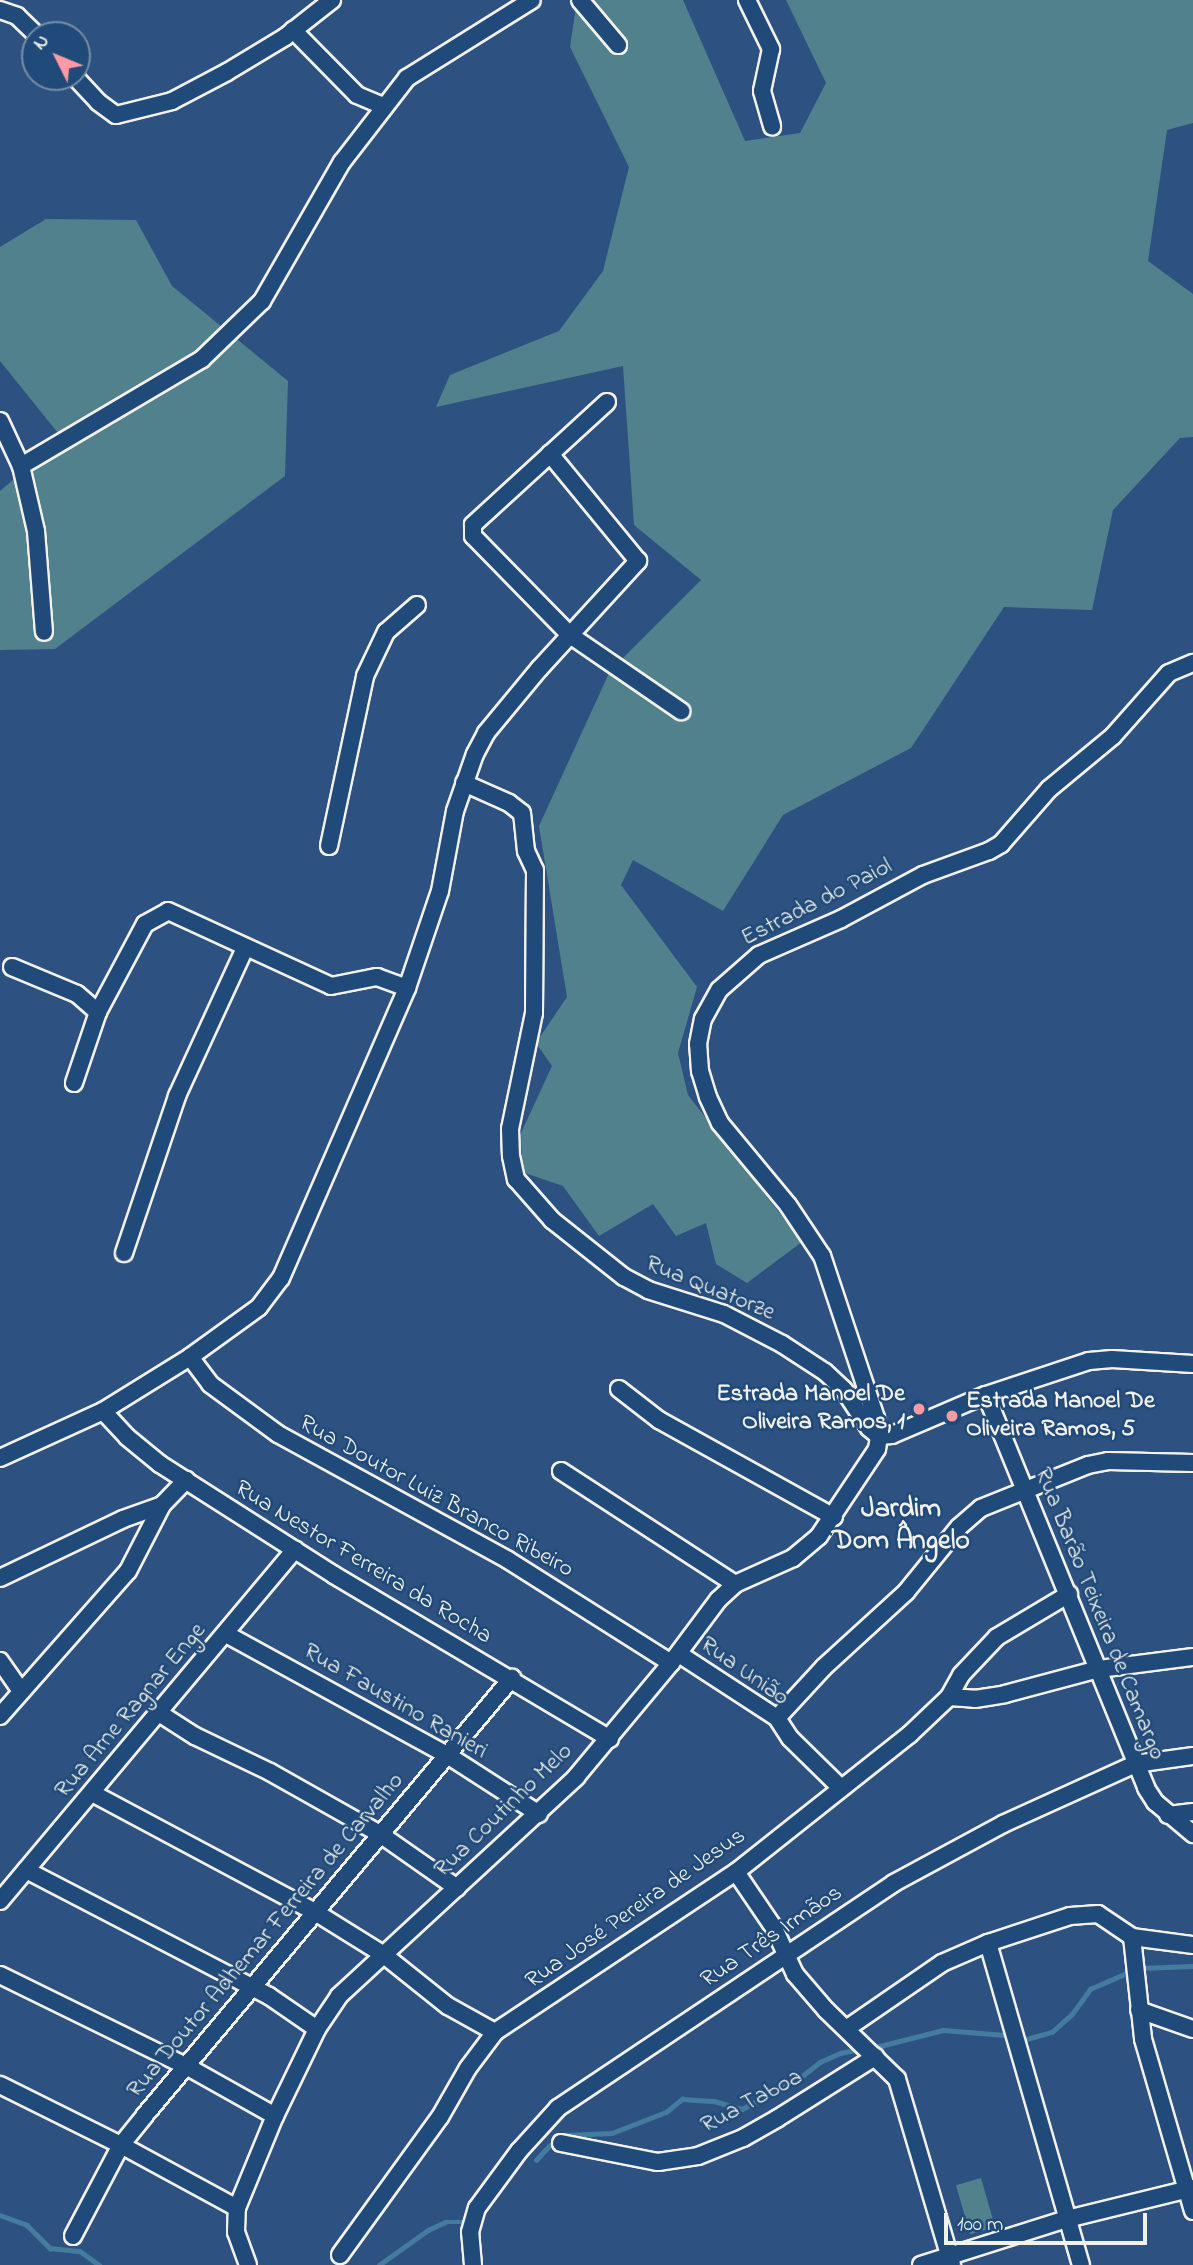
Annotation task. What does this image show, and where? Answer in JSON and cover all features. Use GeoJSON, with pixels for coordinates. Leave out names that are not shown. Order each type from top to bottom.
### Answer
{"type":"FeatureCollection","features":[{"type":"Feature","properties":{"kind":"street"},"geometry":{"type":"LineString","coordinates":[[89,91],[110,112],[122,115],[173,101],[227,72],[293,30],[332,0]]}},
{"type":"Feature","properties":{"kind":"street"},"geometry":{"type":"LineString","coordinates":[[21,466],[202,359],[262,301],[342,162],[407,78],[532,0]]}},
{"type":"Feature","properties":{"kind":"street"},"geometry":{"type":"LineString","coordinates":[[580,0],[618,45]]}},
{"type":"Feature","properties":{"kind":"street"},"geometry":{"type":"LineString","coordinates":[[747,0],[771,49],[762,91],[772,127]]}},
{"type":"Feature","properties":{"kind":"street"},"geometry":{"type":"LineString","coordinates":[[0,10],[17,16],[22,21]]}},
{"type":"Feature","properties":{"kind":"street"},"geometry":{"type":"LineString","coordinates":[[293,30],[357,95],[385,107]]}},
{"type":"Feature","properties":{"kind":"street"},"geometry":{"type":"LineString","coordinates":[[607,402],[472,525],[473,536],[570,635],[681,711]]}},
{"type":"Feature","properties":{"kind":"street"},"geometry":{"type":"LineString","coordinates":[[0,421],[21,466],[36,531],[44,632]]}},
{"type":"Feature","properties":{"kind":"street"},"geometry":{"type":"LineString","coordinates":[[0,1458],[103,1411],[190,1357],[259,1307],[281,1278],[407,988],[440,891],[455,811],[486,733],[638,561],[550,454]]}},
{"type":"Feature","properties":{"kind":"street"},"geometry":{"type":"LineString","coordinates":[[329,846],[365,676],[386,632],[417,605]]}},
{"type":"Feature","properties":{"kind":"street","name":"Estrada do Paiol"},"geometry":{"type":"LineString","coordinates":[[879,1436],[822,1256],[788,1205],[720,1123],[708,1097],[700,1071],[698,1044],[703,1019],[719,990],[759,955],[841,919],[923,875],[1001,844],[1049,789],[1114,736],[1169,673],[1193,663]]}},
{"type":"Feature","properties":{"kind":"street","name":"Rua Quatorze"},"geometry":{"type":"LineString","coordinates":[[464,783],[509,803],[522,813],[526,851],[535,870],[536,983],[530,1041],[512,1108],[510,1156],[516,1179],[530,1198],[579,1245],[624,1277],[648,1290],[724,1314],[799,1354],[844,1390],[869,1429],[879,1436]]}},
{"type":"Feature","properties":{"kind":"street"},"geometry":{"type":"LineString","coordinates":[[74,1083],[98,1012],[145,924],[168,911],[331,986],[377,977],[407,988]]}},
{"type":"Feature","properties":{"kind":"street"},"geometry":{"type":"LineString","coordinates":[[124,1253],[177,1096],[245,948]]}},
{"type":"Feature","properties":{"kind":"street"},"geometry":{"type":"LineString","coordinates":[[12,967],[77,994],[98,1012]]}},
{"type":"Feature","properties":{"kind":"street","name":"Rua Doutor Luiz Branco Ribeiro"},"geometry":{"type":"LineString","coordinates":[[190,1357],[210,1384],[278,1434],[508,1560],[675,1658]]}},
{"type":"Feature","properties":{"kind":"street"},"geometry":{"type":"LineString","coordinates":[[879,1436],[892,1435],[986,1395],[1089,1361],[1112,1359],[1193,1364]]}},
{"type":"Feature","properties":{"kind":"street"},"geometry":{"type":"LineString","coordinates":[[619,1389],[659,1420],[834,1517]]}},
{"type":"Feature","properties":{"kind":"street","name":"Rua Barão Teixeira de Camargo"},"geometry":{"type":"LineString","coordinates":[[986,1395],[1146,1788],[1168,1815],[1193,1834]]}},
{"type":"Feature","properties":{"kind":"street","name":"Rua Nestor Ferreira da Rocha"},"geometry":{"type":"LineString","coordinates":[[103,1411],[141,1449],[186,1480],[393,1611],[512,1678],[610,1740]]}},
{"type":"Feature","properties":{"kind":"street","name":"Rua Coutinho Melo"},"geometry":{"type":"LineString","coordinates":[[248,2265],[236,2232],[237,2208],[275,2116],[317,2029],[339,1996],[538,1814],[610,1740],[718,1600],[735,1584],[793,1558],[819,1536],[872,1459],[879,1436]]}},
{"type":"Feature","properties":{"kind":"street"},"geometry":{"type":"LineString","coordinates":[[777,1718],[824,1667],[906,1592],[971,1515],[1024,1488],[1108,1461],[1193,1463]]}},
{"type":"Feature","properties":{"kind":"street"},"geometry":{"type":"LineString","coordinates":[[561,1471],[735,1584]]}},
{"type":"Feature","properties":{"kind":"street"},"geometry":{"type":"LineString","coordinates":[[0,1716],[68,1643],[128,1572],[162,1505],[186,1480]]}},
{"type":"Feature","properties":{"kind":"street"},"geometry":{"type":"LineString","coordinates":[[0,1578],[123,1519],[162,1505]]}},
{"type":"Feature","properties":{"kind":"street","name":"Rua Arne Ragnar Enge"},"geometry":{"type":"LineString","coordinates":[[0,1901],[295,1550]]}},
{"type":"Feature","properties":{"kind":"street","name":"Rua José Pereira de Jesus"},"geometry":{"type":"LineString","coordinates":[[340,2255],[440,2117],[468,2068],[495,2032],[736,1872],[877,1762],[949,1698],[961,1675],[997,1637],[1069,1594]]}},
{"type":"Feature","properties":{"kind":"street","name":"Rua Faustino Ranieri"},"geometry":{"type":"LineString","coordinates":[[226,1634],[449,1755],[538,1814]]}},
{"type":"Feature","properties":{"kind":"street"},"geometry":{"type":"LineString","coordinates":[[949,1698],[975,1699],[1005,1694],[1099,1670],[1193,1657]]}},
{"type":"Feature","properties":{"kind":"street","name":"Rua União"},"geometry":{"type":"LineString","coordinates":[[675,1658],[777,1718],[790,1738],[841,1788]]}},
{"type":"Feature","properties":{"kind":"street"},"geometry":{"type":"LineString","coordinates":[[0,1661],[21,1691]]}},
{"type":"Feature","properties":{"kind":"street","name":"Rua Doutor Adhemar Ferreira de Carvalho"},"geometry":{"type":"LineString","coordinates":[[74,2236],[121,2145],[512,1678]]}},
{"type":"Feature","properties":{"kind":"street"},"geometry":{"type":"LineString","coordinates":[[159,1713],[195,1736],[270,1772],[380,1834],[457,1888]]}},
{"type":"Feature","properties":{"kind":"street","name":"Rua Três Irmãos"},"geometry":{"type":"LineString","coordinates":[[473,2265],[471,2232],[477,2208],[519,2151],[558,2108],[906,1876],[1003,1824],[1135,1764],[1193,1756]]}},
{"type":"Feature","properties":{"kind":"street"},"geometry":{"type":"LineString","coordinates":[[92,1793],[315,1912],[384,1955],[448,2006],[495,2032]]}},
{"type":"Feature","properties":{"kind":"street"},"geometry":{"type":"LineString","coordinates":[[1168,1815],[1193,1812]]}},
{"type":"Feature","properties":{"kind":"street"},"geometry":{"type":"LineString","coordinates":[[26,1870],[252,1987],[317,2029]]}},
{"type":"Feature","properties":{"kind":"street"},"geometry":{"type":"LineString","coordinates":[[736,1872],[788,1954],[795,1974],[897,2080],[951,2261]]}},
{"type":"Feature","properties":{"kind":"street"},"geometry":{"type":"LineString","coordinates":[[848,2031],[942,1963],[988,1943],[1087,1913],[1097,1914],[1132,1937],[1193,1945]]}},
{"type":"Feature","properties":{"kind":"street"},"geometry":{"type":"LineString","coordinates":[[1132,1937],[1139,2010],[1156,2092],[1190,2188],[1193,2211]]}},
{"type":"Feature","properties":{"kind":"street"},"geometry":{"type":"LineString","coordinates":[[988,1943],[1081,2265]]}},
{"type":"Feature","properties":{"kind":"street"},"geometry":{"type":"LineString","coordinates":[[0,1975],[186,2066],[275,2116]]}},
{"type":"Feature","properties":{"kind":"street"},"geometry":{"type":"LineString","coordinates":[[1139,2010],[1193,2029]]}},
{"type":"Feature","properties":{"kind":"street","name":"Rua Taboa"},"geometry":{"type":"LineString","coordinates":[[561,2143],[658,2162],[698,2156],[743,2138],[778,2118],[872,2055]]}},
{"type":"Feature","properties":{"kind":"street"},"geometry":{"type":"LineString","coordinates":[[0,2085],[121,2145],[237,2208]]}},
{"type":"Feature","properties":{"kind":"street"},"geometry":{"type":"LineString","coordinates":[[921,2265],[951,2261],[1067,2219],[1190,2188]]}},
{"type":"Feature","properties":{"kind":"green space"},"geometry":{"type":"Polygon","coordinates":[[[577,0],[683,0],[745,141],[800,133],[826,83],[786,0],[1193,0],[1193,123],[1167,130],[1148,261],[1193,294],[1193,437],[1180,438],[1113,510],[1092,610],[1004,607],[911,748],[783,815],[723,911],[633,860],[621,885],[697,987],[678,1053],[688,1095],[802,1242],[747,1283],[716,1264],[706,1223],[676,1236],[653,1204],[599,1236],[563,1186],[522,1172],[521,1133],[552,1066],[536,1043],[567,997],[539,826],[610,671],[701,580],[634,525],[623,366],[436,407],[450,375],[559,331],[603,271],[629,167],[570,47],[577,0]]]}},
{"type":"Feature","properties":{"kind":"green space"},"geometry":{"type":"Polygon","coordinates":[[[46,219],[136,220],[172,286],[288,381],[285,476],[55,649],[0,650],[0,491],[62,438],[0,361],[0,247],[46,219]]]}},
{"type":"Feature","properties":{"kind":"green space"},"geometry":{"type":"Polygon","coordinates":[[[981,2178],[995,2227],[970,2234],[956,2185],[981,2178]]]}},
{"type":"Feature","properties":{"kind":"waterway"},"geometry":{"type":"LineString","coordinates":[[1140,1968],[1193,1966]]}},
{"type":"Feature","properties":{"kind":"waterway"},"geometry":{"type":"LineString","coordinates":[[1027,2039],[1052,2032],[1072,2014],[1090,1989],[1127,1973]]}},
{"type":"Feature","properties":{"kind":"waterway"},"geometry":{"type":"LineString","coordinates":[[872,2048],[943,2030],[1005,2035]]}},
{"type":"Feature","properties":{"kind":"waterway"},"geometry":{"type":"LineString","coordinates":[[536,2160],[549,2146],[566,2135],[612,2133],[666,2112],[682,2099],[714,2101],[742,2109],[797,2080],[820,2062],[840,2053],[860,2049]]}},
{"type":"Feature","properties":{"kind":"waterway"},"geometry":{"type":"LineString","coordinates":[[0,2215],[27,2225],[50,2248],[80,2251],[99,2265]]}},
{"type":"Feature","properties":{"kind":"waterway"},"geometry":{"type":"LineString","coordinates":[[379,2265],[428,2230],[445,2222],[466,2222]]}},
{"type":"Feature","properties":{"kind":"place","name":"Estrada Manoel De Oliveira Ramos, 1"},"geometry":{"type":"Point","coordinates":[919,1409]}},
{"type":"Feature","properties":{"kind":"place","name":"Estrada Manoel De Oliveira Ramos, 5"},"geometry":{"type":"Point","coordinates":[952,1416]}},
{"type":"Feature","properties":{"kind":"district","name":"Jardim Dom Ângelo"},"geometry":{"type":"Point","coordinates":[901,1526]}}]}
